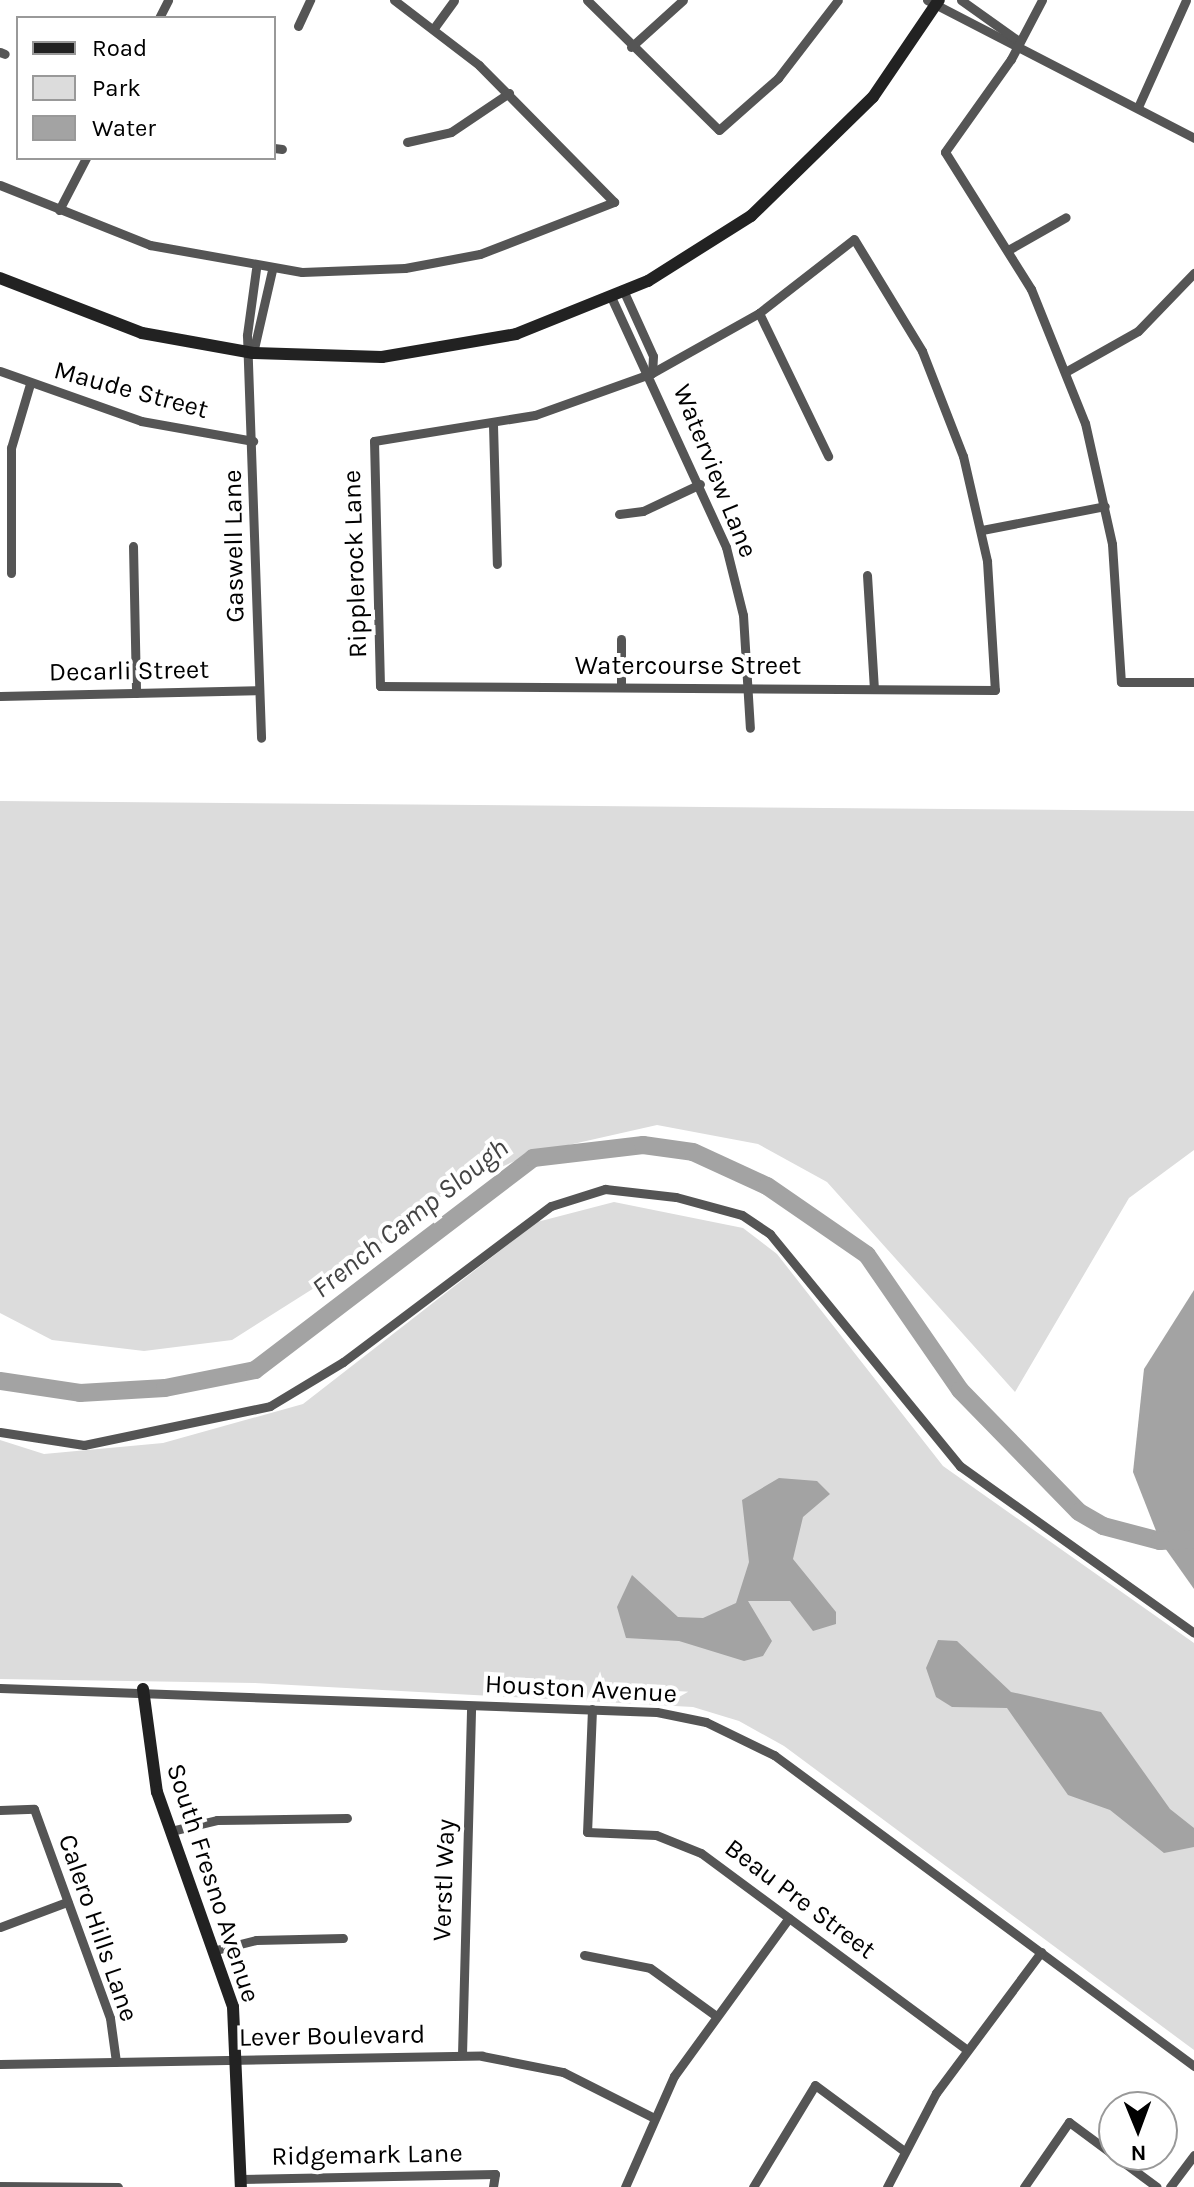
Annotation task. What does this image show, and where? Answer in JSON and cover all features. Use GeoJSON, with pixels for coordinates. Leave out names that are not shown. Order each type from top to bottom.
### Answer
{"type":"FeatureCollection","features":[{"type":"Feature","properties":{"kind":"street"},"geometry":{"type":"LineString","coordinates":[[298,26],[310,0]]}},
{"type":"Feature","properties":{"kind":"street"},"geometry":{"type":"LineString","coordinates":[[0,185],[150,245],[272,270],[371,272],[443,262],[534,237],[614,202],[509,93],[434,28],[394,0]]}},
{"type":"Feature","properties":{"kind":"street"},"geometry":{"type":"LineString","coordinates":[[434,28],[454,0]]}},
{"type":"Feature","properties":{"kind":"street"},"geometry":{"type":"LineString","coordinates":[[587,0],[631,47],[719,130],[778,78],[838,0]]}},
{"type":"Feature","properties":{"kind":"street"},"geometry":{"type":"LineString","coordinates":[[631,47],[683,0]]}},
{"type":"Feature","properties":{"kind":"street"},"geometry":{"type":"LineString","coordinates":[[961,0],[1020,42]]}},
{"type":"Feature","properties":{"kind":"street"},"geometry":{"type":"LineString","coordinates":[[1042,0],[1020,42],[945,152],[1010,249],[1067,371],[1105,506],[1121,682],[1194,682]]}},
{"type":"Feature","properties":{"kind":"street"},"geometry":{"type":"LineString","coordinates":[[1138,107],[1186,0]]}},
{"type":"Feature","properties":{"kind":"street"},"geometry":{"type":"LineString","coordinates":[[0,278],[142,333],[253,353],[324,359],[433,351],[516,334],[612,299],[712,244],[788,185],[873,97],[934,2],[1020,42],[1194,138]]}},
{"type":"Feature","properties":{"kind":"street"},"geometry":{"type":"LineString","coordinates":[[407,142],[451,132],[509,93]]}},
{"type":"Feature","properties":{"kind":"street"},"geometry":{"type":"LineString","coordinates":[[59,210],[85,160]]}},
{"type":"Feature","properties":{"kind":"street"},"geometry":{"type":"LineString","coordinates":[[1010,249],[1066,217]]}},
{"type":"Feature","properties":{"kind":"street"},"geometry":{"type":"LineString","coordinates":[[497,564],[493,425],[652,373],[759,313],[854,239],[938,385],[982,530],[1105,506]]}},
{"type":"Feature","properties":{"kind":"street","name":"Gaswell Lane"},"geometry":{"type":"LineString","coordinates":[[253,353],[247,335],[256,269]]}},
{"type":"Feature","properties":{"kind":"street","name":"Gaswell Lane"},"geometry":{"type":"LineString","coordinates":[[261,738],[253,353],[272,270]]}},
{"type":"Feature","properties":{"kind":"street"},"geometry":{"type":"LineString","coordinates":[[1067,371],[1138,331],[1190,287],[1194,273]]}},
{"type":"Feature","properties":{"kind":"street","name":"Waterview Lane"},"geometry":{"type":"LineString","coordinates":[[624,292],[653,356],[652,373]]}},
{"type":"Feature","properties":{"kind":"street","name":"Waterview Lane"},"geometry":{"type":"LineString","coordinates":[[612,299],[639,361],[652,373],[700,484],[736,581],[750,688],[750,728]]}},
{"type":"Feature","properties":{"kind":"street"},"geometry":{"type":"LineString","coordinates":[[759,313],[800,385],[828,456]]}},
{"type":"Feature","properties":{"kind":"street","name":"Maude Street"},"geometry":{"type":"LineString","coordinates":[[0,371],[141,421],[253,441]]}},
{"type":"Feature","properties":{"kind":"street"},"geometry":{"type":"LineString","coordinates":[[11,573],[11,448],[30,384]]}},
{"type":"Feature","properties":{"kind":"street","name":"Ripplerock Lane"},"geometry":{"type":"LineString","coordinates":[[380,686],[374,441],[493,425]]}},
{"type":"Feature","properties":{"kind":"street"},"geometry":{"type":"LineString","coordinates":[[619,514],[700,484]]}},
{"type":"Feature","properties":{"kind":"street","name":"Watercourse Street"},"geometry":{"type":"LineString","coordinates":[[380,686],[995,690],[982,530]]}},
{"type":"Feature","properties":{"kind":"street"},"geometry":{"type":"LineString","coordinates":[[133,546],[136,693]]}},
{"type":"Feature","properties":{"kind":"street"},"geometry":{"type":"LineString","coordinates":[[867,575],[874,689]]}},
{"type":"Feature","properties":{"kind":"street"},"geometry":{"type":"LineString","coordinates":[[621,639],[621,687]]}},
{"type":"Feature","properties":{"kind":"street","name":"Decarli Street"},"geometry":{"type":"LineString","coordinates":[[0,696],[259,690]]}},
{"type":"Feature","properties":{"kind":"street"},"geometry":{"type":"LineString","coordinates":[[0,1432],[84,1445],[270,1406],[343,1362],[551,1206],[605,1189],[676,1197],[742,1215],[770,1234],[960,1466],[1194,1633]]}},
{"type":"Feature","properties":{"kind":"street","name":"Houston Avenue"},"geometry":{"type":"LineString","coordinates":[[0,1688],[143,1689],[592,1709],[684,1716],[754,1742],[1194,2066]]}},
{"type":"Feature","properties":{"kind":"street","name":"South Fresno Avenue"},"geometry":{"type":"LineString","coordinates":[[143,1689],[150,1766],[216,1950],[238,2059],[240,2183]]}},
{"type":"Feature","properties":{"kind":"street","name":"Verstl Way"},"geometry":{"type":"LineString","coordinates":[[462,2055],[471,1706]]}},
{"type":"Feature","properties":{"kind":"street","name":"Beau Pre Street"},"geometry":{"type":"LineString","coordinates":[[592,1709],[587,1832],[656,1835],[687,1845],[967,2050]]}},
{"type":"Feature","properties":{"kind":"street","name":"Calero Hills Lane"},"geometry":{"type":"LineString","coordinates":[[0,1810],[34,1809],[110,2018],[116,2062]]}},
{"type":"Feature","properties":{"kind":"street"},"geometry":{"type":"LineString","coordinates":[[171,1831],[217,1820],[347,1818]]}},
{"type":"Feature","properties":{"kind":"street"},"geometry":{"type":"LineString","coordinates":[[0,1927],[67,1902]]}},
{"type":"Feature","properties":{"kind":"street"},"geometry":{"type":"LineString","coordinates":[[625,2187],[652,2117],[716,2016],[789,1918]]}},
{"type":"Feature","properties":{"kind":"street"},"geometry":{"type":"LineString","coordinates":[[216,1950],[256,1940],[343,1938]]}},
{"type":"Feature","properties":{"kind":"street"},"geometry":{"type":"LineString","coordinates":[[887,2187],[903,2150],[967,2050],[1041,1952]]}},
{"type":"Feature","properties":{"kind":"street"},"geometry":{"type":"LineString","coordinates":[[584,1955],[650,1968],[716,2016]]}},
{"type":"Feature","properties":{"kind":"street","name":"Lever Boulevard"},"geometry":{"type":"LineString","coordinates":[[0,2064],[462,2055],[553,2069],[652,2117]]}},
{"type":"Feature","properties":{"kind":"street"},"geometry":{"type":"LineString","coordinates":[[753,2187],[815,2085],[903,2150]]}},
{"type":"Feature","properties":{"kind":"street"},"geometry":{"type":"LineString","coordinates":[[1024,2187],[1069,2122],[1157,2187]]}},
{"type":"Feature","properties":{"kind":"street"},"geometry":{"type":"LineString","coordinates":[[1170,2187],[1194,2155]]}},
{"type":"Feature","properties":{"kind":"street","name":"Ridgemark Lane"},"geometry":{"type":"LineString","coordinates":[[240,2183],[495,2174],[493,2187]]}},
{"type":"Feature","properties":{"kind":"street"},"geometry":{"type":"LineString","coordinates":[[0,2186],[118,2185]]}},
{"type":"Feature","properties":{"kind":"green space"},"geometry":{"type":"Polygon","coordinates":[[[0,801],[1194,811],[1194,1150],[1129,1198],[1015,1392],[827,1182],[758,1144],[657,1125],[533,1153],[449,1190],[371,1252],[232,1340],[144,1351],[52,1340],[0,1313],[0,801]]]}},
{"type":"Feature","properties":{"kind":"green space"},"geometry":{"type":"Polygon","coordinates":[[[614,1202],[743,1228],[777,1254],[943,1466],[1194,1643],[1194,2050],[784,1746],[739,1721],[693,1707],[255,1683],[0,1679],[0,1440],[44,1454],[163,1443],[303,1404],[537,1222],[614,1202]]]}},
{"type":"Feature","properties":{"kind":"water"},"geometry":{"type":"Polygon","coordinates":[[[1194,1290],[1194,1589],[1160,1541],[1133,1472],[1144,1369],[1194,1290]]]}},
{"type":"Feature","properties":{"kind":"water"},"geometry":{"type":"Polygon","coordinates":[[[779,1478],[817,1481],[830,1494],[803,1517],[793,1559],[836,1612],[836,1624],[813,1631],[790,1601],[748,1601],[772,1641],[763,1656],[744,1661],[679,1641],[626,1638],[617,1607],[632,1575],[678,1617],[703,1618],[736,1603],[749,1562],[742,1500],[779,1478]]]}},
{"type":"Feature","properties":{"kind":"water"},"geometry":{"type":"Polygon","coordinates":[[[938,1640],[957,1641],[1011,1692],[1101,1712],[1170,1809],[1194,1828],[1194,1847],[1164,1853],[1110,1810],[1068,1795],[1007,1708],[952,1707],[936,1697],[926,1668],[938,1640]]]}},
{"type":"Feature","properties":{"kind":"waterway","name":"French Camp Slough"},"geometry":{"type":"LineString","coordinates":[[0,1381],[80,1393],[165,1388],[255,1370],[533,1158],[643,1145],[693,1152],[767,1186],[867,1255],[960,1390],[1079,1512],[1103,1526],[1160,1541],[1194,1539]]}}]}
